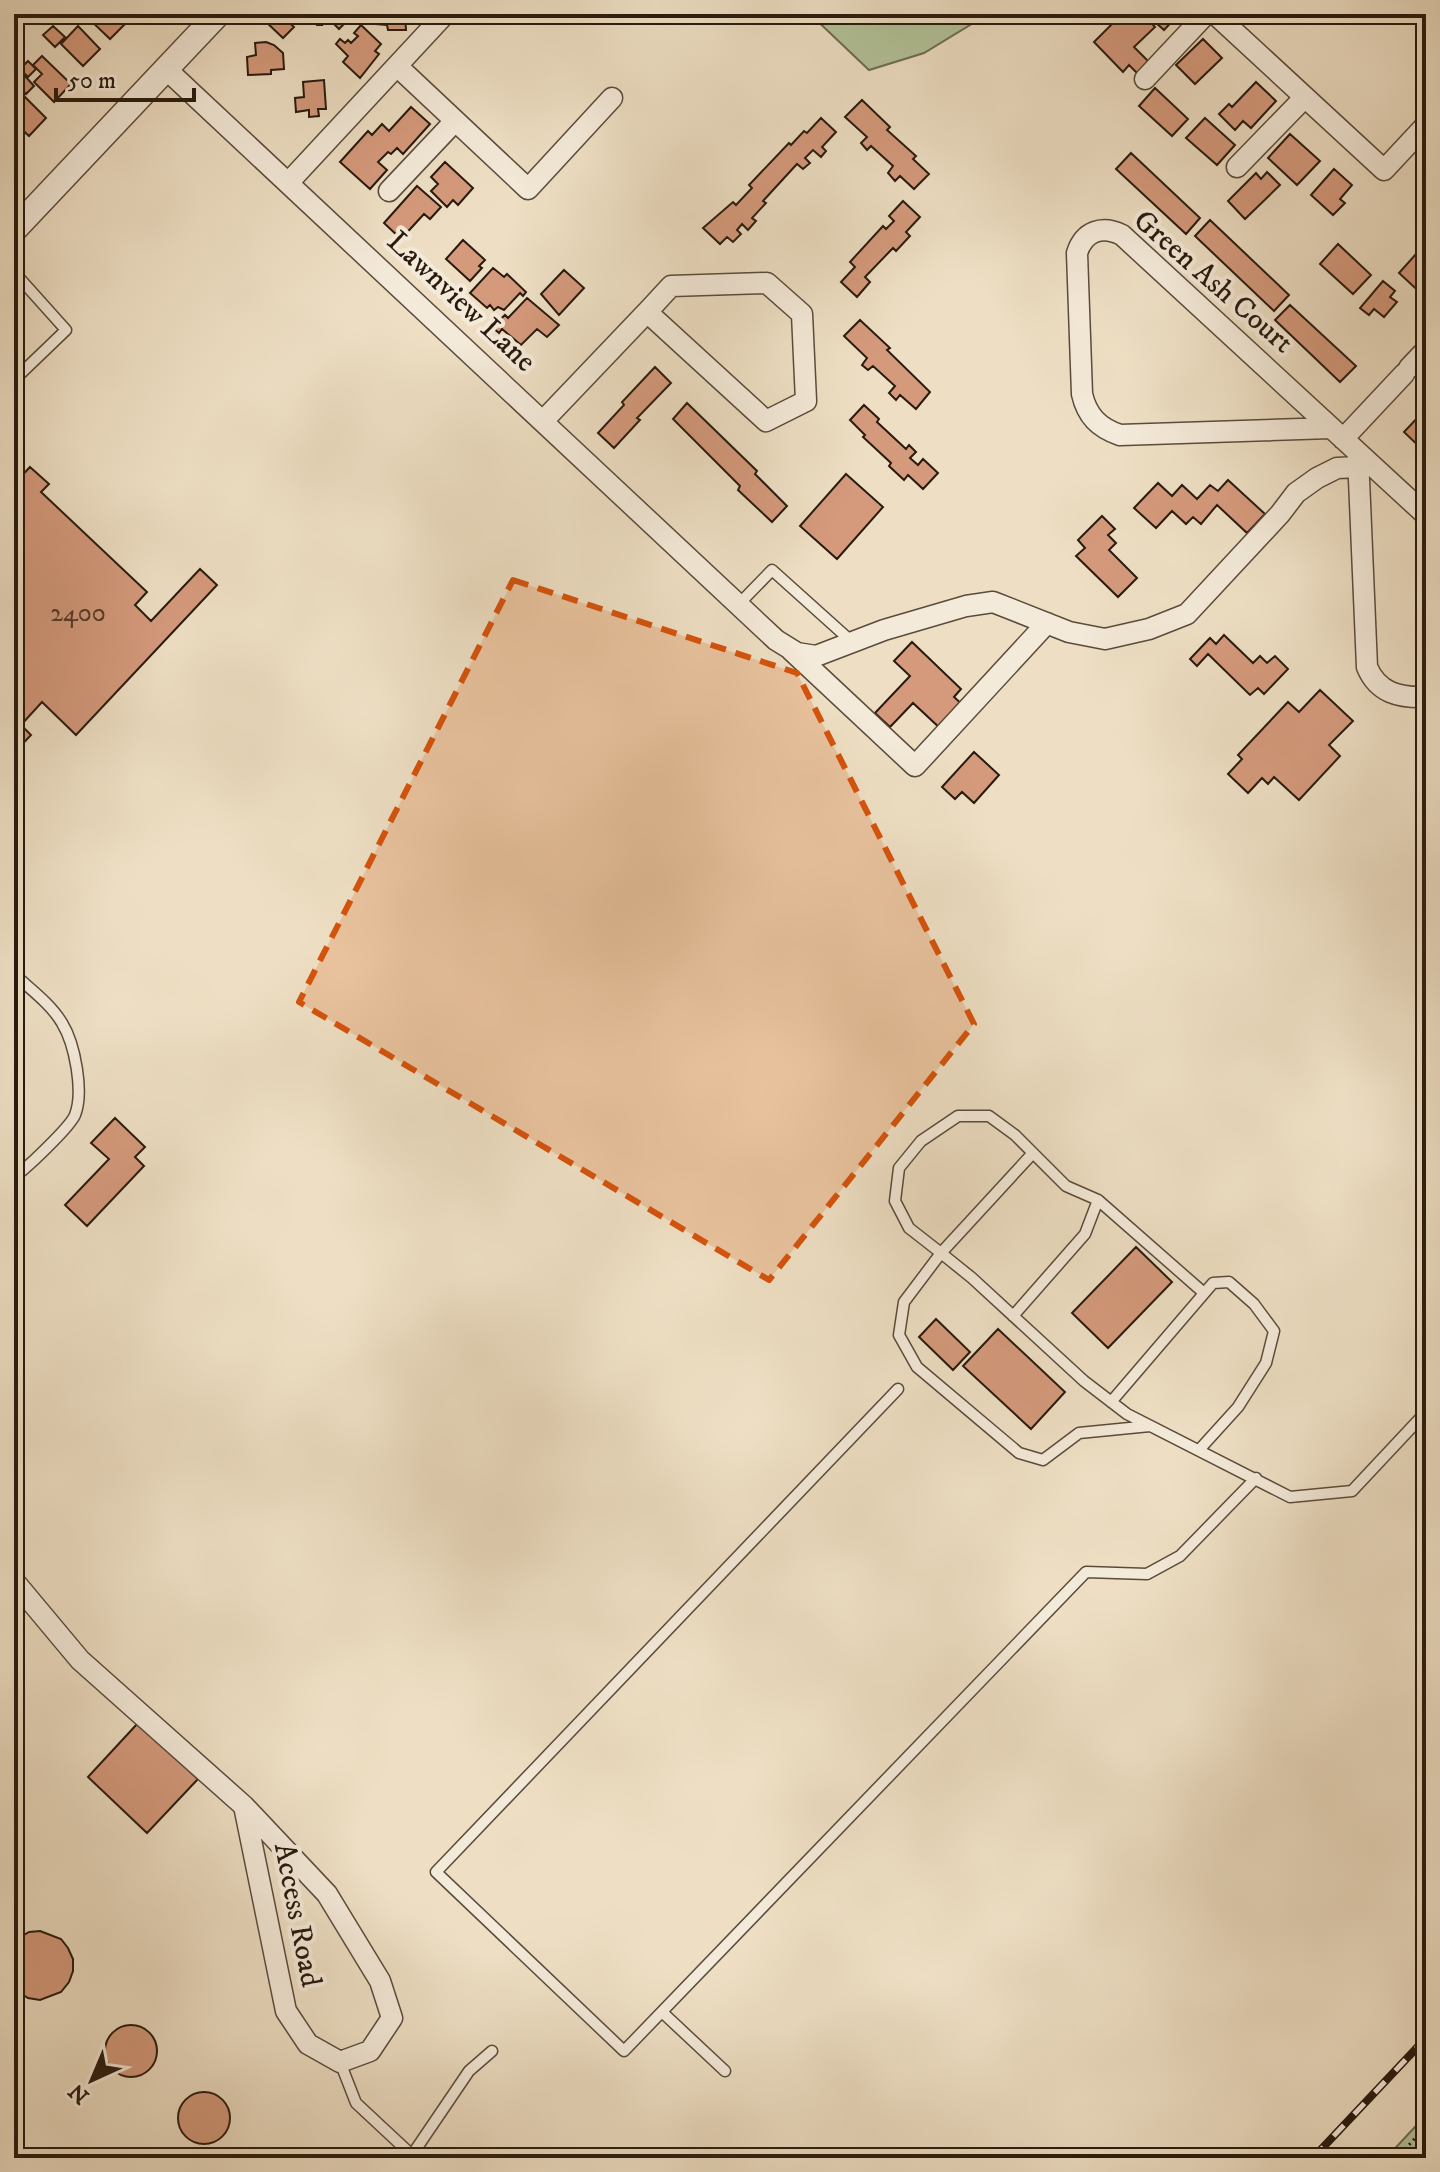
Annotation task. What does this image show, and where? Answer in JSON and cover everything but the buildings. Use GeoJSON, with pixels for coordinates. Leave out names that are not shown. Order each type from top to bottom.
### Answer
{"type":"FeatureCollection","features":[{"type":"Feature","properties":{"kind":"street"},"geometry":{"type":"LineString","coordinates":[[14,230],[218,14]]}},
{"type":"Feature","properties":{"kind":"street"},"geometry":{"type":"LineString","coordinates":[[1145,79],[1206,14]]}},
{"type":"Feature","properties":{"kind":"street"},"geometry":{"type":"LineString","coordinates":[[1215,14],[1384,170],[1426,125]]}},
{"type":"Feature","properties":{"kind":"street"},"geometry":{"type":"LineString","coordinates":[[288,183],[441,15]]}},
{"type":"Feature","properties":{"kind":"street"},"geometry":{"type":"LineString","coordinates":[[397,66],[528,189],[612,98]]}},
{"type":"Feature","properties":{"kind":"street","name":"Lawnview Lane"},"geometry":{"type":"LineString","coordinates":[[166,69],[776,640],[915,766],[1047,623]]}},
{"type":"Feature","properties":{"kind":"street"},"geometry":{"type":"LineString","coordinates":[[1237,167],[1305,97]]}},
{"type":"Feature","properties":{"kind":"street"},"geometry":{"type":"LineString","coordinates":[[389,191],[455,121]]}},
{"type":"Feature","properties":{"kind":"street","name":"Green Ash Court"},"geometry":{"type":"LineString","coordinates":[[1348,447],[1120,435],[1098,424],[1091,417],[1082,394],[1077,253],[1082,241],[1103,229],[1122,235],[1348,447],[1426,515]]}},
{"type":"Feature","properties":{"kind":"street"},"geometry":{"type":"LineString","coordinates":[[544,420],[671,286],[767,283],[802,314],[806,401],[766,421],[647,312]]}},
{"type":"Feature","properties":{"kind":"street"},"geometry":{"type":"LineString","coordinates":[[787,647],[797,653],[816,656],[851,641],[966,606],[993,602],[1069,632],[1105,639],[1149,629],[1187,614],[1296,493],[1337,468],[1348,447],[1406,371],[1426,350]]}},
{"type":"Feature","properties":{"kind":"street"},"geometry":{"type":"LineString","coordinates":[[1348,447],[1367,667],[1377,684],[1389,693],[1403,697],[1426,697]]}},
{"type":"Feature","properties":{"kind":"street","name":"Access Road"},"geometry":{"type":"LineString","coordinates":[[14,1581],[80,1660],[244,1806],[327,1894],[380,1981],[392,2018],[370,2051],[340,2062],[308,2044],[286,2011],[244,1806]]}},
{"type":"Feature","properties":{"kind":"lane"},"geometry":{"type":"LineString","coordinates":[[14,272],[66,330],[14,380]]}},
{"type":"Feature","properties":{"kind":"lane"},"geometry":{"type":"LineString","coordinates":[[739,604],[772,570],[851,641]]}},
{"type":"Feature","properties":{"kind":"lane"},"geometry":{"type":"LineString","coordinates":[[14,974],[62,1023],[72,1048],[78,1078],[75,1117],[14,1177]]}},
{"type":"Feature","properties":{"kind":"lane"},"geometry":{"type":"LineString","coordinates":[[1204,1293],[1098,1200],[1066,1186],[1015,1135],[989,1116],[958,1116],[921,1141],[899,1168],[895,1201],[909,1228],[1084,1381],[1127,1414],[1290,1497],[1352,1491],[1426,1412]]}},
{"type":"Feature","properties":{"kind":"lane"},"geometry":{"type":"LineString","coordinates":[[1033,1153],[941,1253],[904,1302],[899,1335],[917,1367],[1019,1453],[1043,1460],[1079,1433],[1150,1426]]}},
{"type":"Feature","properties":{"kind":"lane"},"geometry":{"type":"LineString","coordinates":[[1013,1316],[1085,1234],[1098,1200]]}},
{"type":"Feature","properties":{"kind":"lane"},"geometry":{"type":"LineString","coordinates":[[1111,1402],[1213,1283],[1229,1282],[1254,1304],[1274,1331],[1266,1363],[1238,1407],[1199,1450]]}},
{"type":"Feature","properties":{"kind":"lane"},"geometry":{"type":"LineString","coordinates":[[898,1389],[436,1872],[624,2051],[1086,1572],[1147,1574],[1180,1556],[1256,1478]]}},
{"type":"Feature","properties":{"kind":"lane"},"geometry":{"type":"LineString","coordinates":[[662,2012],[725,2071]]}},
{"type":"Feature","properties":{"kind":"lane"},"geometry":{"type":"LineString","coordinates":[[340,2062],[356,2103],[414,2156],[469,2071],[492,2051]]}},
{"type":"Feature","properties":{"kind":"path"},"geometry":{"type":"LineString","coordinates":[[1397,2158],[1426,2126]]}},
{"type":"Feature","properties":{"kind":"highlighted area"},"geometry":{"type":"Polygon","coordinates":[[[513,580],[797,673],[974,1024],[769,1280],[299,1002],[513,580]]]}},
{"type":"Feature","properties":{"kind":"green space"},"geometry":{"type":"Polygon","coordinates":[[[810,14],[988,14],[924,53],[869,70],[810,14]]]}},
{"type":"Feature","properties":{"kind":"green space"},"geometry":{"type":"Polygon","coordinates":[[[1426,2115],[1426,2158],[1386,2158],[1426,2115]]]}},
{"type":"Feature","properties":{"kind":"railway"},"geometry":{"type":"LineString","coordinates":[[1313,2158],[1426,2038]]}}]}
